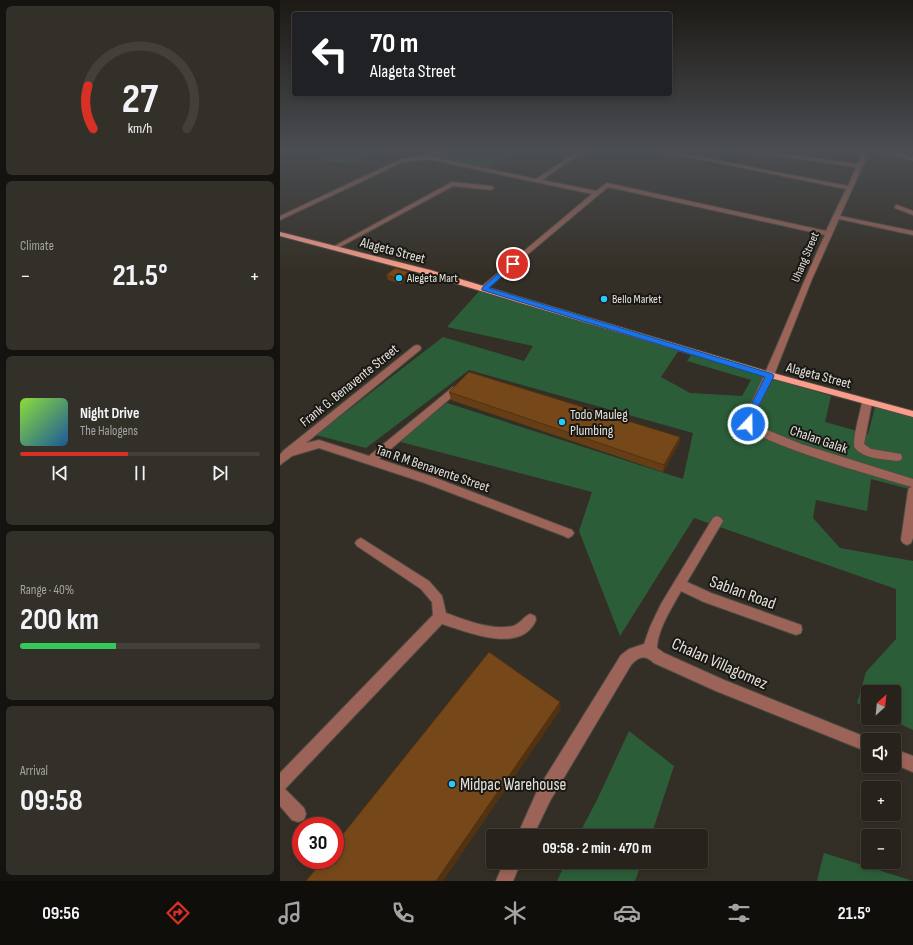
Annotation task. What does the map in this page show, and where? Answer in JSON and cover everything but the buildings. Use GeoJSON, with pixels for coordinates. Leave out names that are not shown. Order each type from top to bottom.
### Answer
{"type":"FeatureCollection","features":[{"type":"Feature","properties":{"kind":"main road","name":"Alageta Street"},"geometry":{"type":"LineString","coordinates":[[280,234],[421,270],[770,376],[913,414]]}},
{"type":"Feature","properties":{"kind":"street"},"geometry":{"type":"LineString","coordinates":[[280,218],[337,191]]}},
{"type":"Feature","properties":{"kind":"street"},"geometry":{"type":"LineString","coordinates":[[334,248],[439,191]]}},
{"type":"Feature","properties":{"kind":"street"},"geometry":{"type":"LineString","coordinates":[[585,191],[595,193]]}},
{"type":"Feature","properties":{"kind":"street"},"geometry":{"type":"LineString","coordinates":[[484,289],[598,191]]}},
{"type":"Feature","properties":{"kind":"street"},"geometry":{"type":"LineString","coordinates":[[635,191],[829,234]]}},
{"type":"Feature","properties":{"kind":"street","name":"Uhang Street"},"geometry":{"type":"LineString","coordinates":[[770,376],[808,279],[848,191]]}},
{"type":"Feature","properties":{"kind":"street"},"geometry":{"type":"LineString","coordinates":[[897,208],[913,213]]}},
{"type":"Feature","properties":{"kind":"street"},"geometry":{"type":"LineString","coordinates":[[836,217],[913,234]]}},
{"type":"Feature","properties":{"kind":"street","name":"Frank G. Benavente Street"},"geometry":{"type":"LineString","coordinates":[[284,457],[417,348]]}},
{"type":"Feature","properties":{"kind":"street","name":"Chalan Galak"},"geometry":{"type":"LineString","coordinates":[[770,376],[748,419],[748,424],[751,428],[839,460],[913,483]]}},
{"type":"Feature","properties":{"kind":"street"},"geometry":{"type":"LineString","coordinates":[[370,461],[456,389]]}},
{"type":"Feature","properties":{"kind":"street"},"geometry":{"type":"LineString","coordinates":[[866,402],[859,446],[869,452],[897,457]]}},
{"type":"Feature","properties":{"kind":"street","name":"Tan R M Benavente Street"},"geometry":{"type":"LineString","coordinates":[[284,457],[306,446],[319,444],[429,480],[568,533]]}},
{"type":"Feature","properties":{"kind":"street"},"geometry":{"type":"LineString","coordinates":[[907,540],[913,490]]}},
{"type":"Feature","properties":{"kind":"street","name":"Chalan Villagomez"},"geometry":{"type":"LineString","coordinates":[[717,521],[679,584],[650,637],[648,647],[650,651],[659,658],[721,686],[861,742]]}},
{"type":"Feature","properties":{"kind":"street"},"geometry":{"type":"LineString","coordinates":[[361,544],[424,585],[438,600],[440,617]]}},
{"type":"Feature","properties":{"kind":"street","name":"Sablan Road"},"geometry":{"type":"LineString","coordinates":[[679,584],[708,598],[796,629]]}},
{"type":"Feature","properties":{"kind":"street"},"geometry":{"type":"LineString","coordinates":[[440,617],[473,627],[505,633],[522,629],[530,620]]}},
{"type":"Feature","properties":{"kind":"street"},"geometry":{"type":"LineString","coordinates":[[280,784],[440,617]]}},
{"type":"Feature","properties":{"kind":"street"},"geometry":{"type":"LineString","coordinates":[[528,829],[544,795],[626,660],[632,653],[638,651],[650,651]]}},
{"type":"Feature","properties":{"kind":"street"},"geometry":{"type":"LineString","coordinates":[[901,759],[913,764]]}},
{"type":"Feature","properties":{"kind":"street"},"geometry":{"type":"LineString","coordinates":[[280,795],[298,814]]}},
{"type":"Feature","properties":{"kind":"street"},"geometry":{"type":"LineString","coordinates":[[504,881],[510,869]]}},
{"type":"Feature","properties":{"kind":"green space"},"geometry":{"type":"Polygon","coordinates":[[[482,288],[679,350],[661,377],[690,393],[742,396],[751,380],[687,361],[691,355],[831,396],[825,422],[868,434],[875,407],[913,417],[913,490],[871,479],[867,511],[816,500],[813,518],[840,548],[913,561],[913,730],[901,724],[901,685],[862,685],[866,672],[896,639],[896,589],[694,518],[620,636],[579,531],[592,492],[397,441],[447,403],[683,479],[693,433],[469,370],[366,448],[316,435],[443,337],[524,361],[533,346],[447,327],[482,288]]]}},
{"type":"Feature","properties":{"kind":"green space"},"geometry":{"type":"Polygon","coordinates":[[[861,689],[861,705],[857,703],[861,689]]]}},
{"type":"Feature","properties":{"kind":"green space"},"geometry":{"type":"Polygon","coordinates":[[[629,731],[674,766],[653,829],[582,829],[629,731]]]}},
{"type":"Feature","properties":{"kind":"green space"},"geometry":{"type":"Polygon","coordinates":[[[824,853],[861,865],[861,869],[875,869],[913,881],[817,881],[824,853]]]}},
{"type":"Feature","properties":{"kind":"green space"},"geometry":{"type":"Polygon","coordinates":[[[563,869],[639,869],[635,881],[557,881],[563,869]]]}},
{"type":"Feature","properties":{"kind":"place","name":"Alegeta Mart"},"geometry":{"type":"Point","coordinates":[399,278]}},
{"type":"Feature","properties":{"kind":"place","name":"Bello Market"},"geometry":{"type":"Point","coordinates":[604,299]}},
{"type":"Feature","properties":{"kind":"place","name":"Todo Mauleg Plumbing"},"geometry":{"type":"Point","coordinates":[562,422]}},
{"type":"Feature","properties":{"kind":"place","name":"Midpac Warehouse"},"geometry":{"type":"Point","coordinates":[452,784]}},
{"type":"Feature","properties":{"kind":"route"},"geometry":{"type":"LineString","coordinates":[[513,264],[484,289],[770,376],[748,419],[748,424]]}}]}
